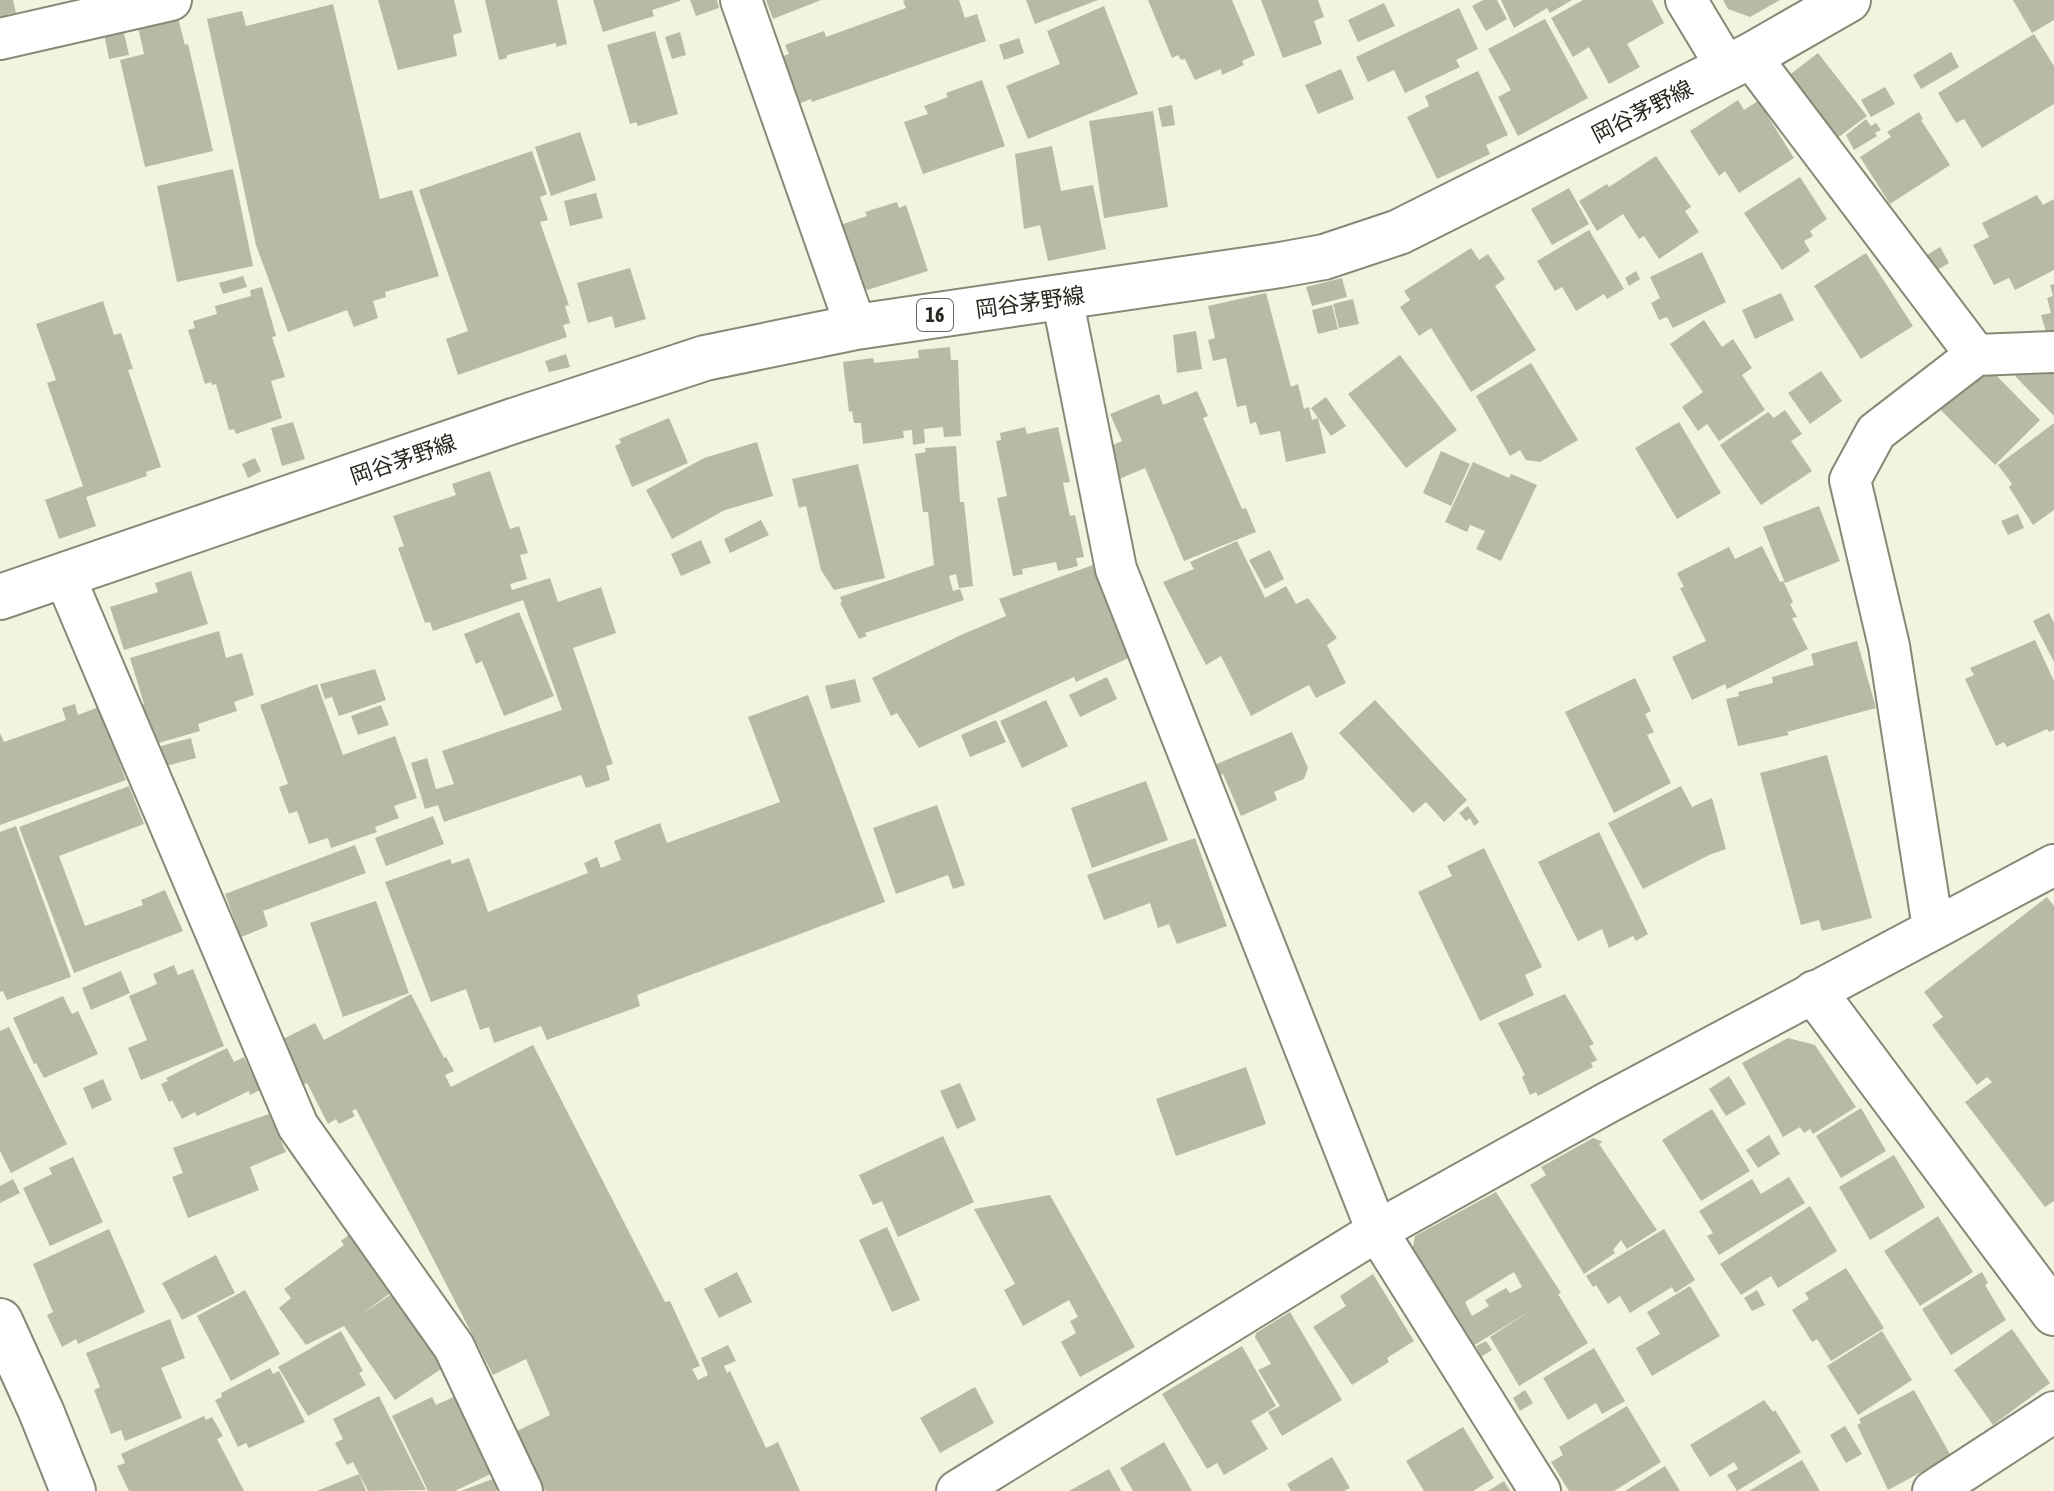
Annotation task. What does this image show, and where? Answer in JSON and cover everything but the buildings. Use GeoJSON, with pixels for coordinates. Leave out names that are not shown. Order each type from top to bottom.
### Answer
{"type":"FeatureCollection","features":[{"type":"Feature","properties":{"kind":"main road","name":"岡谷茅野線"},"geometry":{"type":"LineString","coordinates":[[0,597],[705,358],[856,327],[1324,257],[1399,232],[1739,62],[1848,0]]}},
{"type":"Feature","properties":{"kind":"main road"},"geometry":{"type":"LineString","coordinates":[[1815,993],[2054,1313]]}},
{"type":"Feature","properties":{"kind":"main road"},"geometry":{"type":"LineString","coordinates":[[0,1321],[73,1491]]}},
{"type":"Feature","properties":{"kind":"street"},"geometry":{"type":"LineString","coordinates":[[0,39],[171,0]]}},
{"type":"Feature","properties":{"kind":"street"},"geometry":{"type":"LineString","coordinates":[[741,0],[856,327]]}},
{"type":"Feature","properties":{"kind":"street"},"geometry":{"type":"LineString","coordinates":[[1686,0],[1976,355]]}},
{"type":"Feature","properties":{"kind":"street"},"geometry":{"type":"LineString","coordinates":[[1062,297],[1116,569],[1377,1231],[1540,1491]]}},
{"type":"Feature","properties":{"kind":"street"},"geometry":{"type":"LineString","coordinates":[[1933,928],[1889,646],[1850,480],[1876,432],[1976,355],[2054,352]]}},
{"type":"Feature","properties":{"kind":"street"},"geometry":{"type":"LineString","coordinates":[[64,575],[298,1126],[454,1347],[522,1491]]}},
{"type":"Feature","properties":{"kind":"street"},"geometry":{"type":"LineString","coordinates":[[970,1488],[1377,1231],[1605,1104],[2054,865]]}},
{"type":"Feature","properties":{"kind":"street"},"geometry":{"type":"LineString","coordinates":[[1933,1491],[2054,1412]]}}]}
